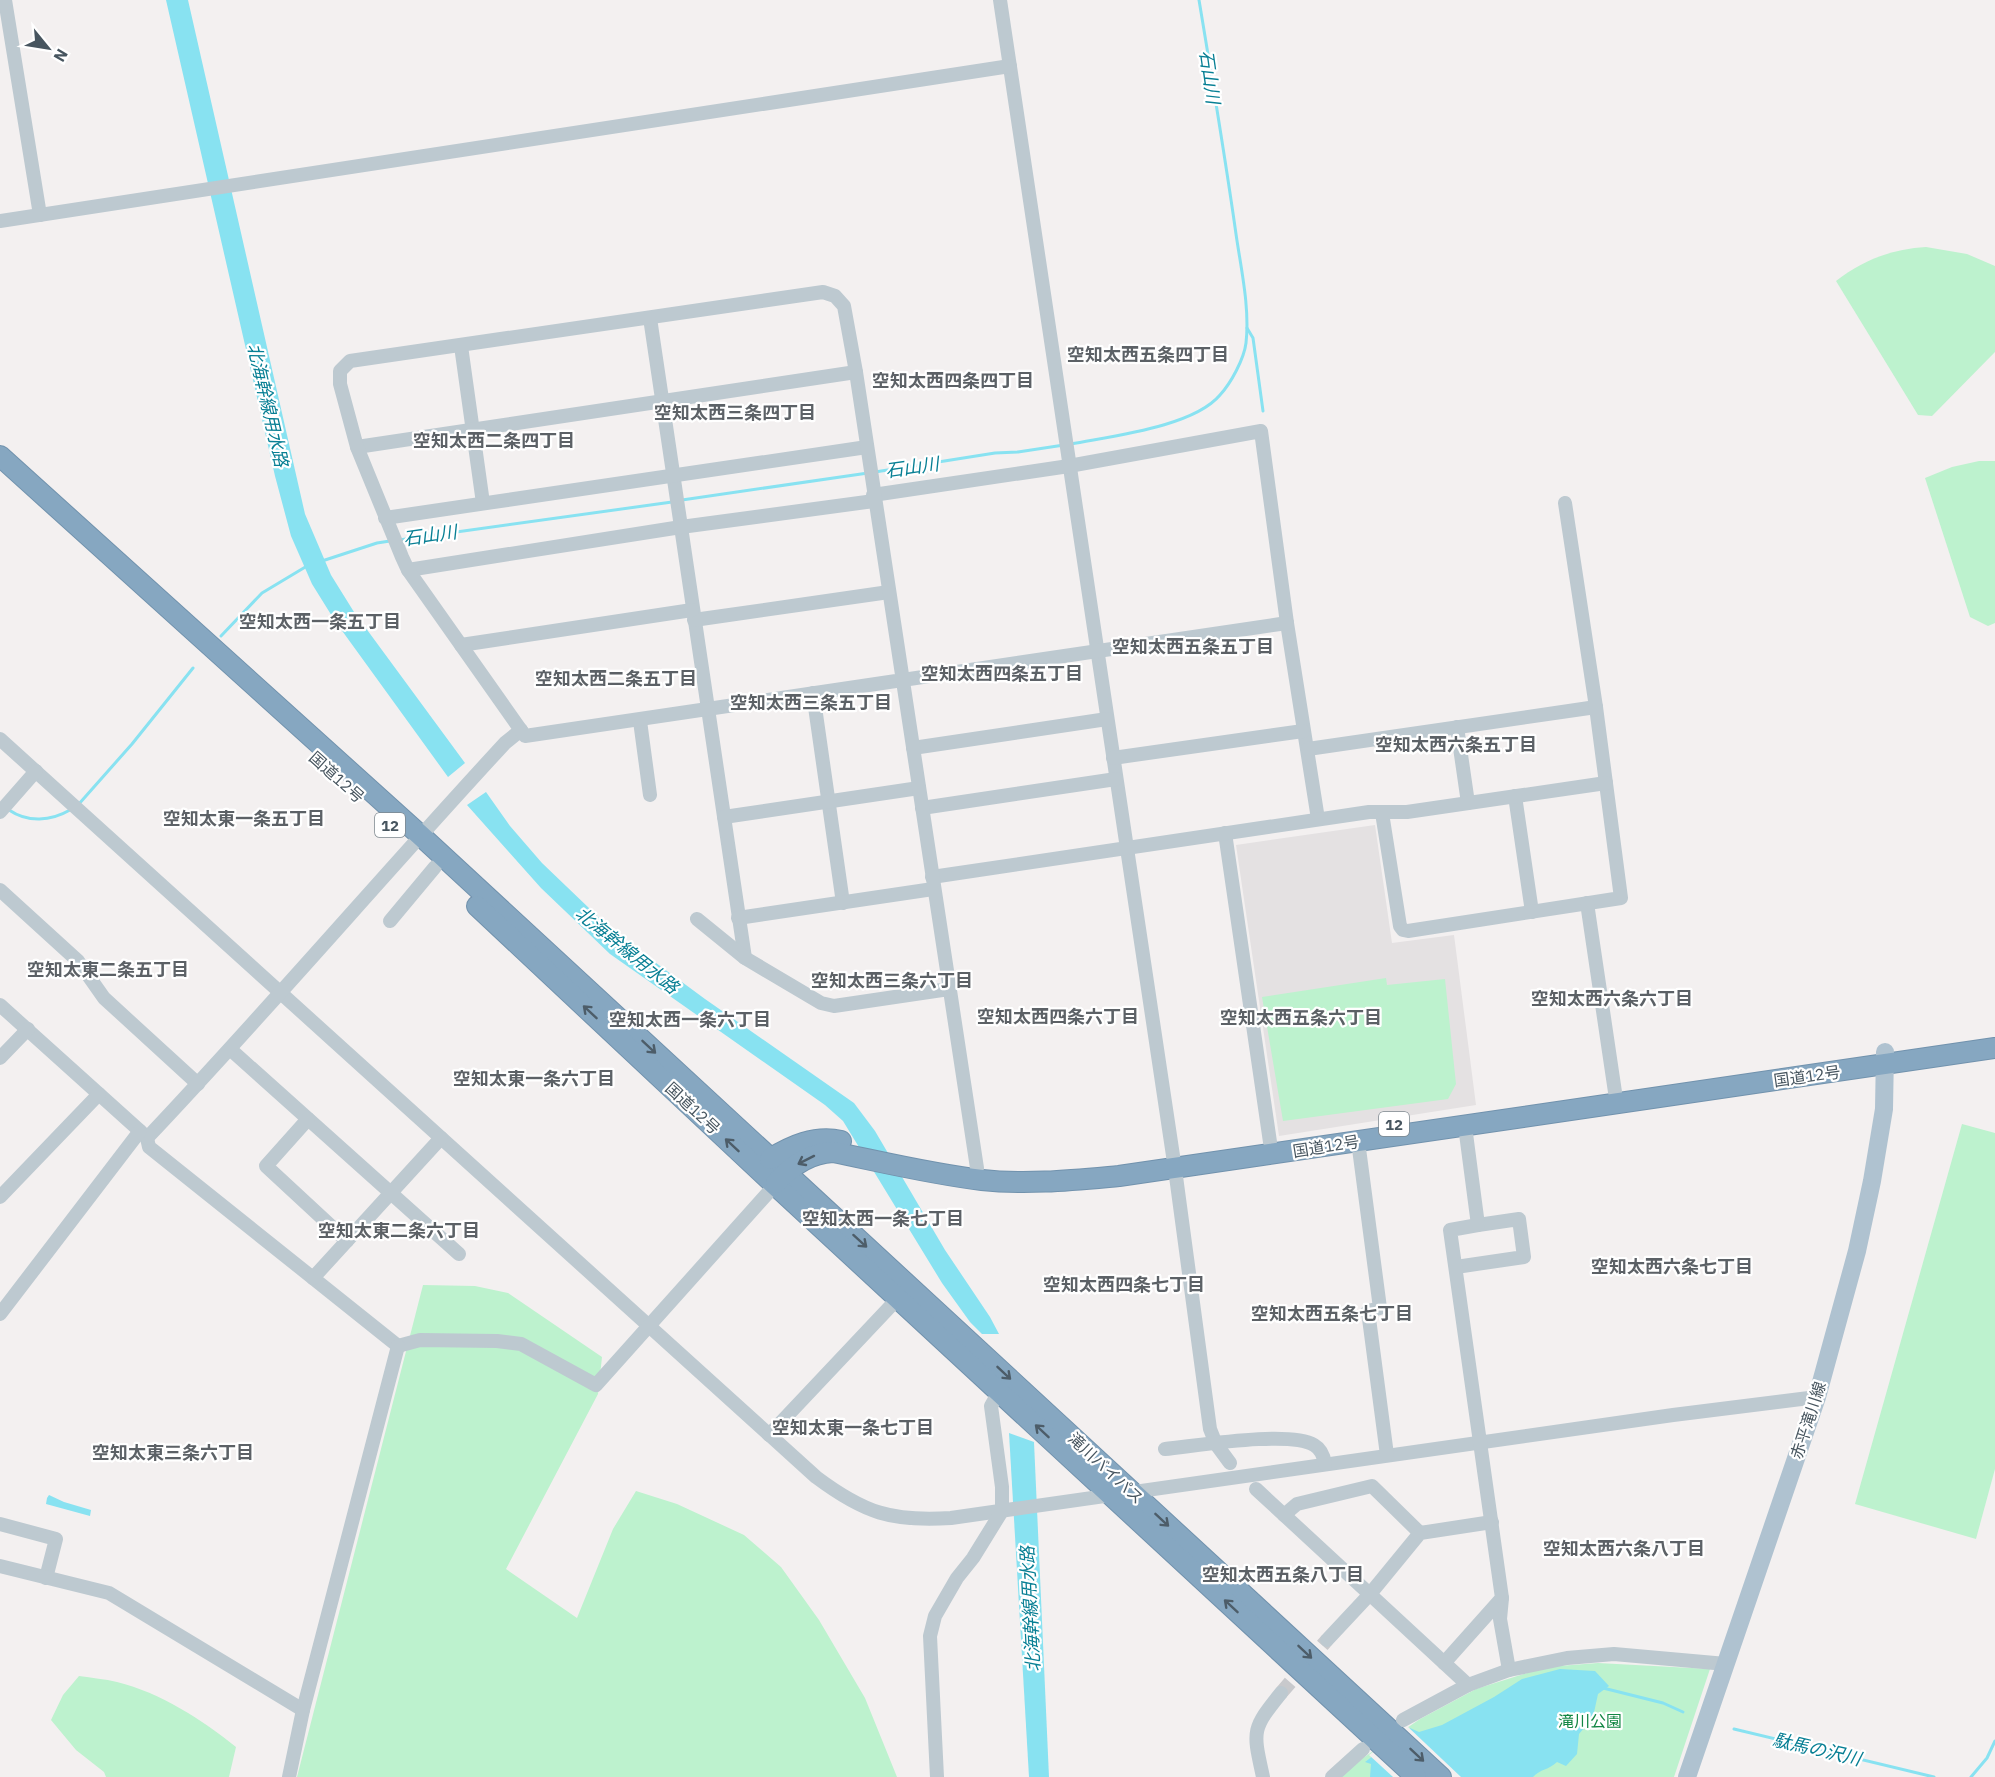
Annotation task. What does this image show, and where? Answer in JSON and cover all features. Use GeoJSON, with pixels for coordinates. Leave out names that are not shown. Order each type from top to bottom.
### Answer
{"type":"FeatureCollection","features":[{"type":"Feature","properties":{"kind":"highway","name":"国道12号"},"geometry":{"type":"LineString","coordinates":[[0,456],[416,840],[435,867],[780,1179],[801,1162],[820,1153],[846,1148]]}},
{"type":"Feature","properties":{"kind":"highway","name":"国道12号"},"geometry":{"type":"LineString","coordinates":[[0,472],[416,840],[770,1159],[812,1140],[830,1138],[846,1148],[984,1180],[1069,1181],[1174,1163],[1270,1142],[1615,1092],[1907,1055],[1995,1048]]}},
{"type":"Feature","properties":{"kind":"highway","name":"国道12号"},"geometry":{"type":"LineString","coordinates":[[1907,1055],[1995,1036]]}},
{"type":"Feature","properties":{"kind":"highway","name":"国道12号"},"geometry":{"type":"LineString","coordinates":[[905,1162],[1067,1170],[1174,1163],[1465,1126],[1885,1058]]}},
{"type":"Feature","properties":{"kind":"highway"},"geometry":{"type":"LineString","coordinates":[[770,1159],[780,1179]]}},
{"type":"Feature","properties":{"kind":"highway","name":"滝川バイパス"},"geometry":{"type":"LineString","coordinates":[[780,1179],[1385,1737],[1441,1777]]}},
{"type":"Feature","properties":{"kind":"highway","name":"滝川バイパス"},"geometry":{"type":"LineString","coordinates":[[903,1292],[999,1392],[1122,1494]]}},
{"type":"Feature","properties":{"kind":"highway","name":"滝川バイパス"},"geometry":{"type":"LineString","coordinates":[[1385,1737],[1416,1777]]}},
{"type":"Feature","properties":{"kind":"main road","name":"赤平滝川線"},"geometry":{"type":"LineString","coordinates":[[1688,1777],[1817,1396],[1854,1262],[1872,1181],[1884,1109],[1885,1058]]}},
{"type":"Feature","properties":{"kind":"street"},"geometry":{"type":"LineString","coordinates":[[5,0],[40,215]]}},
{"type":"Feature","properties":{"kind":"street"},"geometry":{"type":"LineString","coordinates":[[1000,0],[1174,1163],[1210,1429],[1216,1444],[1230,1463]]}},
{"type":"Feature","properties":{"kind":"street"},"geometry":{"type":"LineString","coordinates":[[0,221],[1010,66]]}},
{"type":"Feature","properties":{"kind":"street"},"geometry":{"type":"LineString","coordinates":[[977,1167],[901,680],[856,372],[844,306],[834,296],[823,292],[350,362],[340,370],[340,384],[357,447],[408,570],[525,736],[640,721],[813,693],[901,680],[1097,652],[1287,623]]}},
{"type":"Feature","properties":{"kind":"street"},"geometry":{"type":"LineString","coordinates":[[650,318],[745,958]]}},
{"type":"Feature","properties":{"kind":"street"},"geometry":{"type":"LineString","coordinates":[[461,346],[483,503]]}},
{"type":"Feature","properties":{"kind":"street"},"geometry":{"type":"LineString","coordinates":[[357,447],[471,428],[856,372]]}},
{"type":"Feature","properties":{"kind":"street"},"geometry":{"type":"LineString","coordinates":[[408,570],[681,527],[1068,460],[1261,431],[1287,623],[1318,819]]}},
{"type":"Feature","properties":{"kind":"street"},"geometry":{"type":"LineString","coordinates":[[388,524],[483,503],[867,447]]}},
{"type":"Feature","properties":{"kind":"street"},"geometry":{"type":"LineString","coordinates":[[1382,813],[1400,926],[1403,930],[1621,898],[1596,706],[1565,503]]}},
{"type":"Feature","properties":{"kind":"street"},"geometry":{"type":"LineString","coordinates":[[461,645],[889,592]]}},
{"type":"Feature","properties":{"kind":"street"},"geometry":{"type":"LineString","coordinates":[[813,693],[843,903]]}},
{"type":"Feature","properties":{"kind":"street"},"geometry":{"type":"LineString","coordinates":[[1308,749],[1596,706]]}},
{"type":"Feature","properties":{"kind":"street"},"geometry":{"type":"LineString","coordinates":[[913,748],[1107,719]]}},
{"type":"Feature","properties":{"kind":"street"},"geometry":{"type":"LineString","coordinates":[[640,721],[650,795]]}},
{"type":"Feature","properties":{"kind":"street"},"geometry":{"type":"LineString","coordinates":[[1457,727],[1468,803]]}},
{"type":"Feature","properties":{"kind":"street"},"geometry":{"type":"LineString","coordinates":[[0,1314],[5,1298],[143,1135],[198,1084],[416,840],[505,743],[521,730]]}},
{"type":"Feature","properties":{"kind":"street"},"geometry":{"type":"LineString","coordinates":[[1113,759],[1304,730]]}},
{"type":"Feature","properties":{"kind":"street"},"geometry":{"type":"LineString","coordinates":[[0,739],[816,1477],[844,1498],[874,1512],[921,1520],[1006,1511],[1673,1414],[1817,1396]]}},
{"type":"Feature","properties":{"kind":"street"},"geometry":{"type":"LineString","coordinates":[[0,812],[36,771]]}},
{"type":"Feature","properties":{"kind":"street"},"geometry":{"type":"LineString","coordinates":[[922,808],[1116,779]]}},
{"type":"Feature","properties":{"kind":"street"},"geometry":{"type":"LineString","coordinates":[[738,918],[843,903],[933,883],[1127,847],[1370,812],[1407,812],[1606,783]]}},
{"type":"Feature","properties":{"kind":"street"},"geometry":{"type":"LineString","coordinates":[[724,817],[919,788]]}},
{"type":"Feature","properties":{"kind":"street"},"geometry":{"type":"LineString","coordinates":[[1515,796],[1532,912]]}},
{"type":"Feature","properties":{"kind":"street"},"geometry":{"type":"LineString","coordinates":[[1225,833],[1270,1142]]}},
{"type":"Feature","properties":{"kind":"street"},"geometry":{"type":"LineString","coordinates":[[390,921],[435,867]]}},
{"type":"Feature","properties":{"kind":"street"},"geometry":{"type":"LineString","coordinates":[[0,890],[78,961],[104,998],[198,1084]]}},
{"type":"Feature","properties":{"kind":"street"},"geometry":{"type":"LineString","coordinates":[[1587,903],[1615,1092]]}},
{"type":"Feature","properties":{"kind":"street"},"geometry":{"type":"LineString","coordinates":[[697,919],[745,958],[821,1003],[834,1006],[949,989]]}},
{"type":"Feature","properties":{"kind":"street"},"geometry":{"type":"LineString","coordinates":[[0,1005],[143,1135],[149,1147],[398,1346]]}},
{"type":"Feature","properties":{"kind":"street"},"geometry":{"type":"LineString","coordinates":[[2,1053],[28,1029]]}},
{"type":"Feature","properties":{"kind":"street"},"geometry":{"type":"LineString","coordinates":[[230,1049],[459,1254]]}},
{"type":"Feature","properties":{"kind":"street"},"geometry":{"type":"LineString","coordinates":[[0,1197],[99,1094]]}},
{"type":"Feature","properties":{"kind":"street"},"geometry":{"type":"LineString","coordinates":[[308,1119],[266,1166],[347,1241]]}},
{"type":"Feature","properties":{"kind":"street"},"geometry":{"type":"LineString","coordinates":[[1465,1126],[1478,1225]]}},
{"type":"Feature","properties":{"kind":"street"},"geometry":{"type":"LineString","coordinates":[[313,1278],[441,1138]]}},
{"type":"Feature","properties":{"kind":"street"},"geometry":{"type":"LineString","coordinates":[[1358,1141],[1380,1308],[1368,1311],[1388,1455]]}},
{"type":"Feature","properties":{"kind":"street"},"geometry":{"type":"LineString","coordinates":[[398,1346],[420,1340],[497,1341],[520,1344],[596,1385],[780,1179]]}},
{"type":"Feature","properties":{"kind":"street"},"geometry":{"type":"LineString","coordinates":[[1456,1267],[1524,1257],[1519,1219],[1450,1230],[1492,1522],[1502,1598],[1500,1619],[1509,1670]]}},
{"type":"Feature","properties":{"kind":"street"},"geometry":{"type":"LineString","coordinates":[[769,1434],[903,1292]]}},
{"type":"Feature","properties":{"kind":"street"},"geometry":{"type":"LineString","coordinates":[[289,1777],[303,1710],[398,1346]]}},
{"type":"Feature","properties":{"kind":"street"},"geometry":{"type":"LineString","coordinates":[[937,1777],[930,1636],[935,1616],[957,1578],[1006,1511],[992,1406],[999,1392]]}},
{"type":"Feature","properties":{"kind":"street"},"geometry":{"type":"LineString","coordinates":[[1165,1449],[1263,1438],[1314,1445],[1323,1454],[1326,1464]]}},
{"type":"Feature","properties":{"kind":"street"},"geometry":{"type":"LineString","coordinates":[[1284,1515],[1297,1504],[1372,1486],[1420,1533]]}},
{"type":"Feature","properties":{"kind":"street"},"geometry":{"type":"LineString","coordinates":[[1256,1489],[1468,1685]]}},
{"type":"Feature","properties":{"kind":"street"},"geometry":{"type":"LineString","coordinates":[[1327,1640],[1370,1594],[1420,1533],[1492,1522]]}},
{"type":"Feature","properties":{"kind":"street"},"geometry":{"type":"LineString","coordinates":[[0,1524],[56,1539],[46,1578]]}},
{"type":"Feature","properties":{"kind":"street"},"geometry":{"type":"LineString","coordinates":[[0,1566],[109,1593],[303,1710]]}},
{"type":"Feature","properties":{"kind":"street"},"geometry":{"type":"LineString","coordinates":[[1444,1663],[1502,1598]]}},
{"type":"Feature","properties":{"kind":"street"},"geometry":{"type":"LineString","coordinates":[[1332,1777],[1385,1737],[1468,1685],[1509,1670],[1567,1658],[1614,1654],[1726,1664]]}},
{"type":"Feature","properties":{"kind":"street"},"geometry":{"type":"LineString","coordinates":[[1263,1777],[1256,1728],[1262,1716],[1281,1693]]}},
{"type":"Feature","properties":{"kind":"shaded area"},"geometry":{"type":"Polygon","coordinates":[[[1375,825],[1392,943],[1454,935],[1476,1105],[1279,1136],[1236,845],[1375,825]]]}},
{"type":"Feature","properties":{"kind":"green space"},"geometry":{"type":"Polygon","coordinates":[[[1926,247],[1967,254],[1995,266],[1995,352],[1932,416],[1918,415],[1836,281],[1878,257],[1901,250],[1926,247]]]}},
{"type":"Feature","properties":{"kind":"green space"},"geometry":{"type":"Polygon","coordinates":[[[1979,461],[1995,461],[1995,623],[1988,626],[1970,617],[1925,478],[1952,467],[1979,461]]]}},
{"type":"Feature","properties":{"kind":"green space"},"geometry":{"type":"Polygon","coordinates":[[[1386,978],[1387,985],[1445,979],[1456,1084],[1448,1099],[1283,1121],[1262,997],[1386,978]]]}},
{"type":"Feature","properties":{"kind":"green space"},"geometry":{"type":"Polygon","coordinates":[[[1962,1124],[1995,1133],[1995,1469],[1976,1539],[1855,1504],[1962,1124]]]}},
{"type":"Feature","properties":{"kind":"green space"},"geometry":{"type":"Polygon","coordinates":[[[423,1285],[475,1286],[508,1293],[602,1357],[598,1394],[506,1569],[577,1618],[613,1529],[636,1491],[677,1504],[744,1535],[781,1567],[819,1620],[865,1698],[897,1777],[297,1777],[423,1285]]]}},
{"type":"Feature","properties":{"kind":"green space","name":"滝川公園"},"geometry":{"type":"Polygon","coordinates":[[[1598,1663],[1710,1669],[1674,1777],[1341,1777],[1363,1758],[1420,1719],[1476,1689],[1546,1667],[1598,1663]]]}},
{"type":"Feature","properties":{"kind":"green space"},"geometry":{"type":"Polygon","coordinates":[[[79,1676],[117,1682],[149,1693],[180,1708],[209,1727],[236,1747],[229,1777],[106,1777],[104,1772],[76,1750],[51,1720],[63,1695],[79,1676]]]}},
{"type":"Feature","properties":{"kind":"water","name":"北海幹線用水路"},"geometry":{"type":"Polygon","coordinates":[[[166,0],[188,0],[305,514],[331,575],[354,612],[465,763],[448,777],[335,621],[312,584],[291,536],[275,476],[166,0]]]}},
{"type":"Feature","properties":{"kind":"water","name":"北海幹線用水路"},"geometry":{"type":"Polygon","coordinates":[[[486,792],[510,826],[542,863],[614,932],[854,1103],[875,1131],[945,1250],[999,1334],[982,1334],[970,1322],[942,1283],[843,1121],[825,1105],[610,954],[541,888],[467,805],[486,792]]]}},
{"type":"Feature","properties":{"kind":"water","name":"北海幹線用水路"},"geometry":{"type":"Polygon","coordinates":[[[1009,1433],[1034,1442],[1049,1777],[1029,1777],[1009,1433]]]}},
{"type":"Feature","properties":{"kind":"water"},"geometry":{"type":"Polygon","coordinates":[[[49,1495],[91,1510],[90,1516],[46,1504],[49,1495]]]}},
{"type":"Feature","properties":{"kind":"water"},"geometry":{"type":"Polygon","coordinates":[[[1560,1669],[1595,1671],[1609,1686],[1598,1694],[1593,1717],[1579,1734],[1577,1754],[1566,1766],[1557,1762],[1533,1777],[1370,1777],[1371,1764],[1365,1762],[1410,1728],[1419,1732],[1442,1725],[1522,1679],[1560,1669]]]}},
{"type":"Feature","properties":{"kind":"pier"},"geometry":{"type":"Polygon","coordinates":[[[1407,1726],[1461,1777],[1393,1777],[1369,1755],[1407,1726]]]}},
{"type":"Feature","properties":{"kind":"waterway","name":"石山川"},"geometry":{"type":"LineString","coordinates":[[1071,444],[1150,428],[1191,415],[1220,395],[1233,377],[1243,356],[1247,330],[1244,288],[1199,0]]}},
{"type":"Feature","properties":{"kind":"waterway"},"geometry":{"type":"LineString","coordinates":[[1247,328],[1253,338],[1263,411]]}},
{"type":"Feature","properties":{"kind":"waterway","name":"石山川"},"geometry":{"type":"LineString","coordinates":[[875,472],[995,453],[1064,445]]}},
{"type":"Feature","properties":{"kind":"waterway","name":"石山川"},"geometry":{"type":"LineString","coordinates":[[682,500],[868,473]]}},
{"type":"Feature","properties":{"kind":"waterway","name":"石山川"},"geometry":{"type":"LineString","coordinates":[[399,540],[672,502]]}},
{"type":"Feature","properties":{"kind":"waterway","name":"石山川"},"geometry":{"type":"LineString","coordinates":[[322,561],[390,541]]}},
{"type":"Feature","properties":{"kind":"waterway","name":"石山川"},"geometry":{"type":"LineString","coordinates":[[221,636],[262,593],[307,566]]}},
{"type":"Feature","properties":{"kind":"waterway","name":"石山川"},"geometry":{"type":"LineString","coordinates":[[78,805],[132,744],[193,668]]}},
{"type":"Feature","properties":{"kind":"waterway","name":"石山川"},"geometry":{"type":"LineString","coordinates":[[9,810],[32,819],[47,818],[70,810]]}},
{"type":"Feature","properties":{"kind":"waterway","name":"駄馬の沢川"},"geometry":{"type":"LineString","coordinates":[[1603,1688],[1663,1703],[1683,1712]]}},
{"type":"Feature","properties":{"kind":"waterway","name":"駄馬の沢川"},"geometry":{"type":"LineString","coordinates":[[1734,1729],[1934,1777]]}},
{"type":"Feature","properties":{"kind":"waterway","name":"駄馬の沢川"},"geometry":{"type":"LineString","coordinates":[[1971,1777],[1987,1758],[1995,1741]]}},
{"type":"Feature","properties":{"kind":"tunnel"},"geometry":{"type":"LineString","coordinates":[[1281,1693],[1327,1640]]}},
{"type":"Feature","properties":{"kind":"district","name":"空知太西五条四丁目"},"geometry":{"type":"Point","coordinates":[1148,354]}},
{"type":"Feature","properties":{"kind":"district","name":"空知太西四条四丁目"},"geometry":{"type":"Point","coordinates":[953,380]}},
{"type":"Feature","properties":{"kind":"district","name":"空知太西三条四丁目"},"geometry":{"type":"Point","coordinates":[735,412]}},
{"type":"Feature","properties":{"kind":"district","name":"空知太西二条四丁目"},"geometry":{"type":"Point","coordinates":[494,440]}},
{"type":"Feature","properties":{"kind":"district","name":"空知太西一条五丁目"},"geometry":{"type":"Point","coordinates":[320,621]}},
{"type":"Feature","properties":{"kind":"district","name":"空知太西五条五丁目"},"geometry":{"type":"Point","coordinates":[1193,646]}},
{"type":"Feature","properties":{"kind":"district","name":"空知太西四条五丁目"},"geometry":{"type":"Point","coordinates":[1002,673]}},
{"type":"Feature","properties":{"kind":"district","name":"空知太西二条五丁目"},"geometry":{"type":"Point","coordinates":[616,678]}},
{"type":"Feature","properties":{"kind":"district","name":"空知太西三条五丁目"},"geometry":{"type":"Point","coordinates":[811,702]}},
{"type":"Feature","properties":{"kind":"district","name":"空知太西六条五丁目"},"geometry":{"type":"Point","coordinates":[1456,744]}},
{"type":"Feature","properties":{"kind":"district","name":"空知太東一条五丁目"},"geometry":{"type":"Point","coordinates":[244,818]}},
{"type":"Feature","properties":{"kind":"district","name":"空知太東二条五丁目"},"geometry":{"type":"Point","coordinates":[108,969]}},
{"type":"Feature","properties":{"kind":"district","name":"空知太西三条六丁目"},"geometry":{"type":"Point","coordinates":[892,980]}},
{"type":"Feature","properties":{"kind":"district","name":"空知太西六条六丁目"},"geometry":{"type":"Point","coordinates":[1612,998]}},
{"type":"Feature","properties":{"kind":"district","name":"空知太西四条六丁目"},"geometry":{"type":"Point","coordinates":[1058,1016]}},
{"type":"Feature","properties":{"kind":"district","name":"空知太西五条六丁目"},"geometry":{"type":"Point","coordinates":[1301,1017]}},
{"type":"Feature","properties":{"kind":"district","name":"空知太西一条六丁目"},"geometry":{"type":"Point","coordinates":[690,1019]}},
{"type":"Feature","properties":{"kind":"district","name":"空知太東一条六丁目"},"geometry":{"type":"Point","coordinates":[534,1078]}},
{"type":"Feature","properties":{"kind":"district","name":"空知太西一条七丁目"},"geometry":{"type":"Point","coordinates":[883,1218]}},
{"type":"Feature","properties":{"kind":"district","name":"空知太東二条六丁目"},"geometry":{"type":"Point","coordinates":[399,1230]}},
{"type":"Feature","properties":{"kind":"district","name":"空知太西六条七丁目"},"geometry":{"type":"Point","coordinates":[1672,1266]}},
{"type":"Feature","properties":{"kind":"district","name":"空知太西四条七丁目"},"geometry":{"type":"Point","coordinates":[1124,1284]}},
{"type":"Feature","properties":{"kind":"district","name":"空知太西五条七丁目"},"geometry":{"type":"Point","coordinates":[1332,1313]}},
{"type":"Feature","properties":{"kind":"district","name":"空知太東一条七丁目"},"geometry":{"type":"Point","coordinates":[853,1427]}},
{"type":"Feature","properties":{"kind":"district","name":"空知太東三条六丁目"},"geometry":{"type":"Point","coordinates":[173,1452]}},
{"type":"Feature","properties":{"kind":"district","name":"空知太西六条八丁目"},"geometry":{"type":"Point","coordinates":[1624,1548]}},
{"type":"Feature","properties":{"kind":"district","name":"空知太西五条八丁目"},"geometry":{"type":"Point","coordinates":[1283,1574]}}]}
